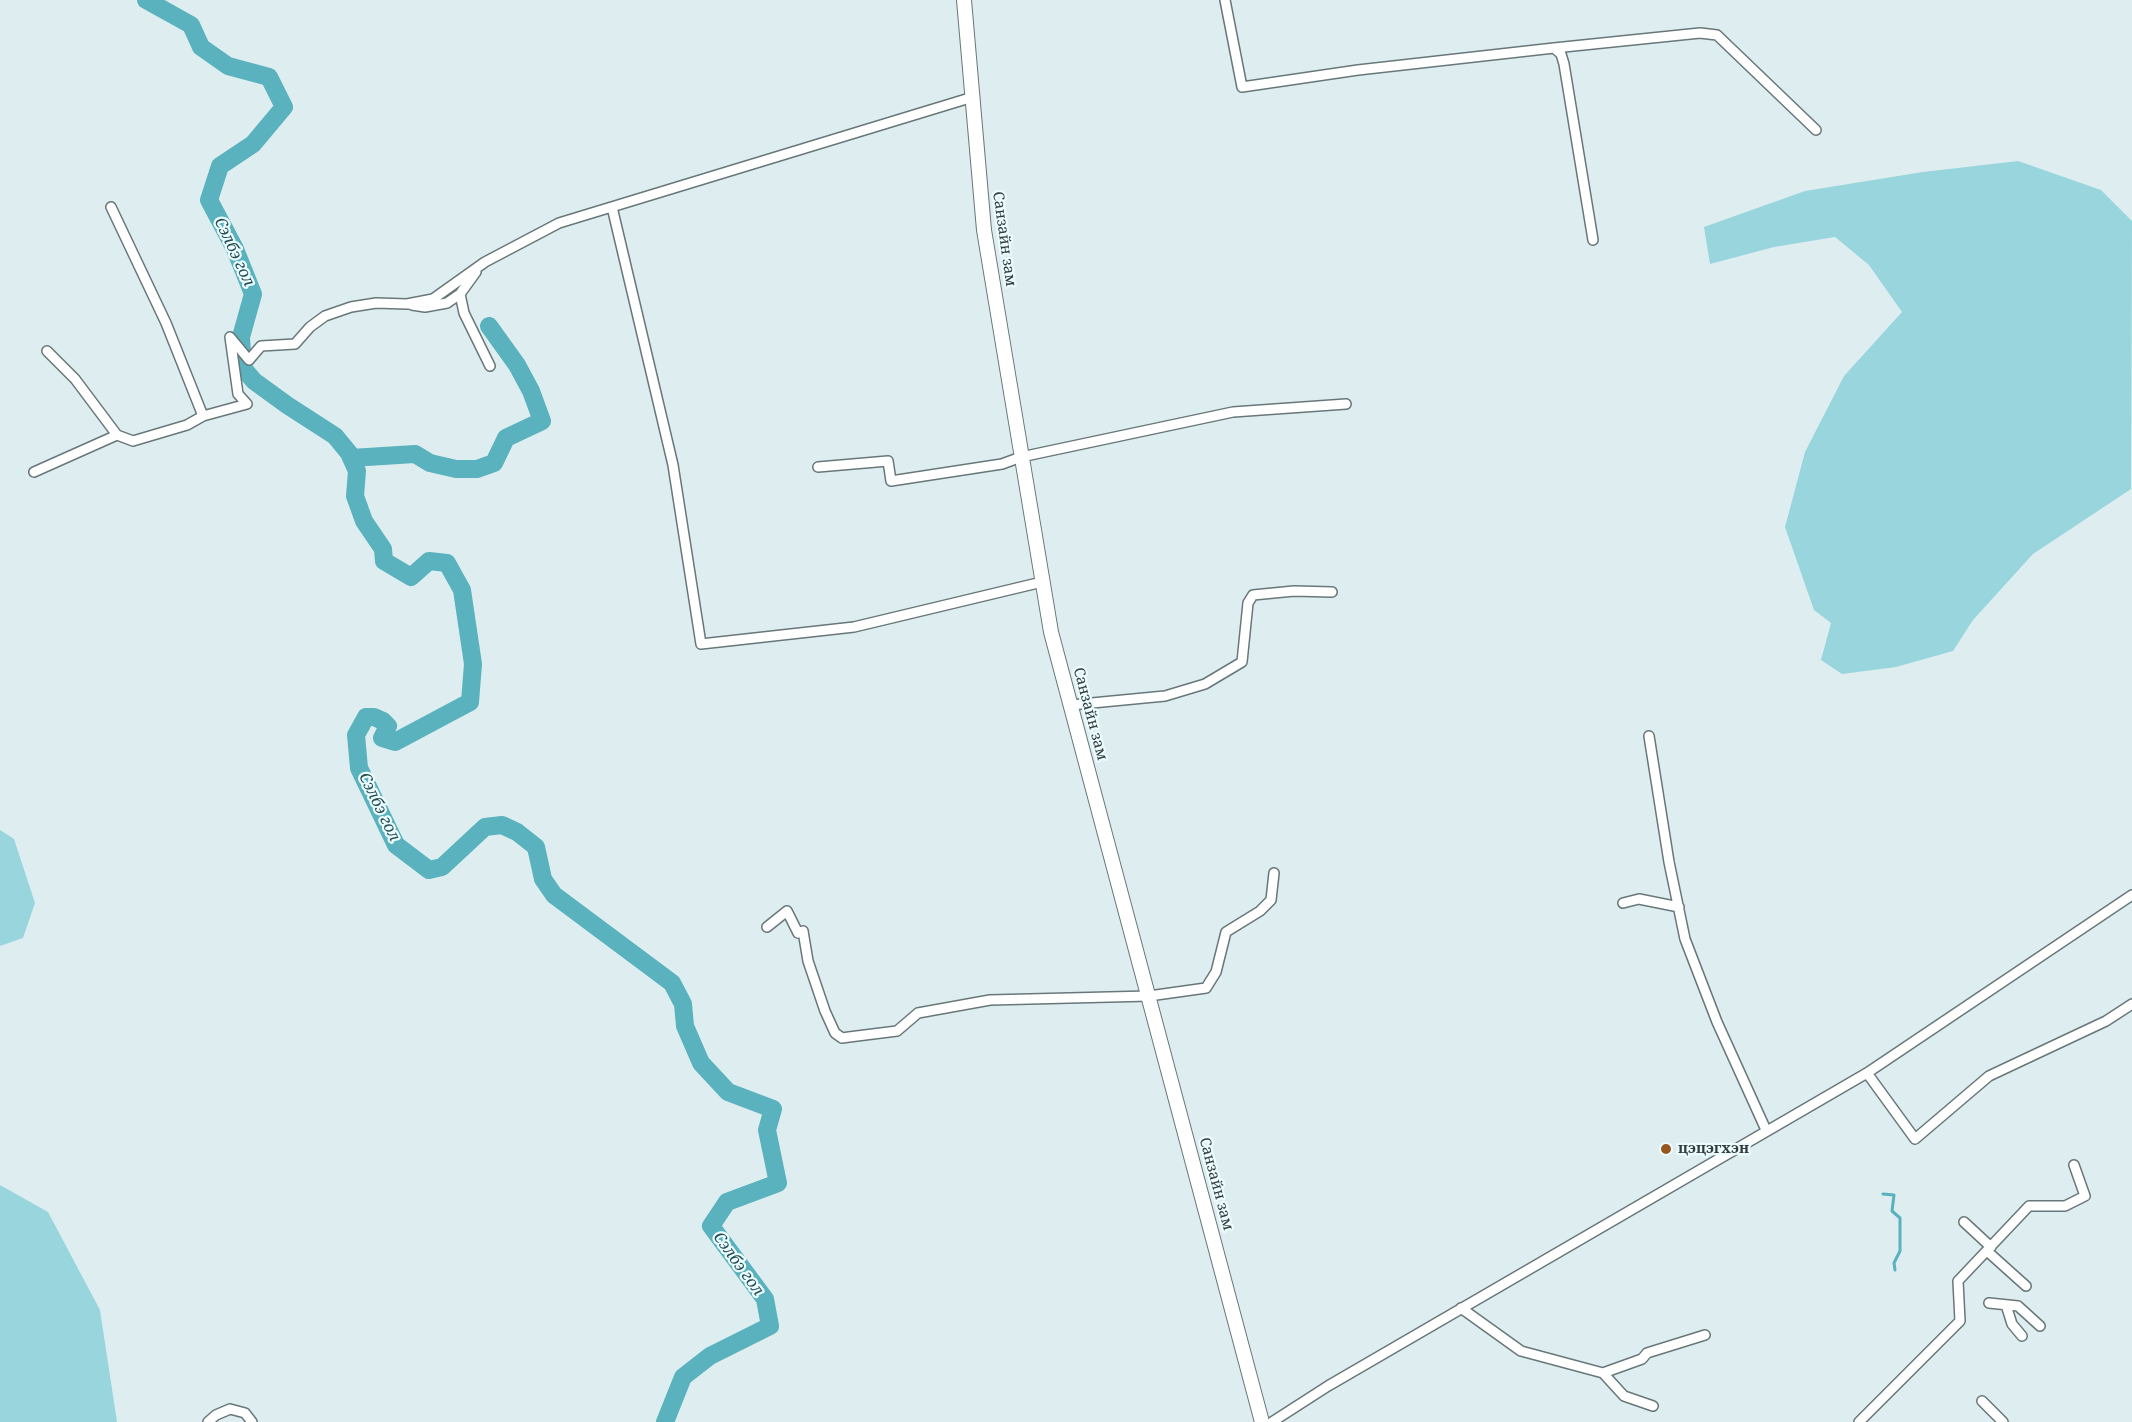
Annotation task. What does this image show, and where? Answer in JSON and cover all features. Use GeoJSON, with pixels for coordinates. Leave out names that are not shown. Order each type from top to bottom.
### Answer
{"type":"FeatureCollection","features":[{"type":"Feature","properties":{"kind":"main road","name":"Санзайн зам"},"geometry":{"type":"LineString","coordinates":[[964,0],[984,230],[1051,632],[1262,1422]]}},
{"type":"Feature","properties":{"kind":"street"},"geometry":{"type":"LineString","coordinates":[[1225,0],[1242,87],[1358,70],[1700,33],[1717,35],[1816,130]]}},
{"type":"Feature","properties":{"kind":"street"},"geometry":{"type":"LineString","coordinates":[[1554,48],[1561,54],[1564,64],[1593,240]]}},
{"type":"Feature","properties":{"kind":"street"},"geometry":{"type":"LineString","coordinates":[[406,304],[432,299],[484,262],[559,223],[973,98]]}},
{"type":"Feature","properties":{"kind":"street"},"geometry":{"type":"LineString","coordinates":[[111,207],[165,323],[203,416]]}},
{"type":"Feature","properties":{"kind":"street"},"geometry":{"type":"LineString","coordinates":[[612,207],[673,465],[701,644],[854,627],[1042,582]]}},
{"type":"Feature","properties":{"kind":"street"},"geometry":{"type":"LineString","coordinates":[[47,351],[75,379],[117,435],[133,441],[187,425],[203,416],[247,404],[238,394],[230,337],[249,360],[261,346],[295,344],[310,327],[326,316],[351,307],[376,303],[425,307],[439,305],[454,300],[484,262]]}},
{"type":"Feature","properties":{"kind":"street"},"geometry":{"type":"LineString","coordinates":[[460,294],[464,313],[490,366]]}},
{"type":"Feature","properties":{"kind":"street"},"geometry":{"type":"LineString","coordinates":[[818,467],[888,461],[891,481],[1002,464],[1022,457],[1233,412],[1346,404]]}},
{"type":"Feature","properties":{"kind":"street"},"geometry":{"type":"LineString","coordinates":[[34,472],[117,435]]}},
{"type":"Feature","properties":{"kind":"street"},"geometry":{"type":"LineString","coordinates":[[1071,705],[1165,696],[1205,684],[1242,662],[1248,603],[1253,595],[1294,591],[1332,592]]}},
{"type":"Feature","properties":{"kind":"street"},"geometry":{"type":"LineString","coordinates":[[1649,736],[1685,939],[1717,1022],[1766,1130]]}},
{"type":"Feature","properties":{"kind":"street"},"geometry":{"type":"LineString","coordinates":[[767,927],[787,911],[798,933],[803,931],[808,961],[825,1011],[836,1034],[842,1038],[897,1031],[918,1013],[990,999],[1149,996],[1206,988],[1216,972],[1226,932],[1271,900],[1274,873]]}},
{"type":"Feature","properties":{"kind":"street"},"geometry":{"type":"LineString","coordinates":[[1272,1422],[1461,1308],[1867,1073],[2132,895]]}},
{"type":"Feature","properties":{"kind":"street"},"geometry":{"type":"LineString","coordinates":[[1623,903],[1639,899],[1678,908]]}},
{"type":"Feature","properties":{"kind":"street"},"geometry":{"type":"LineString","coordinates":[[1867,1073],[1915,1139],[1989,1076],[2106,1021],[2132,1004]]}},
{"type":"Feature","properties":{"kind":"street"},"geometry":{"type":"LineString","coordinates":[[1859,1422],[1960,1321],[1958,1281],[2029,1206],[2065,1206],[2085,1196],[2074,1166]]}},
{"type":"Feature","properties":{"kind":"street"},"geometry":{"type":"LineString","coordinates":[[1964,1222],[2026,1286]]}},
{"type":"Feature","properties":{"kind":"street"},"geometry":{"type":"LineString","coordinates":[[1989,1304],[2018,1306],[2040,1326]]}},
{"type":"Feature","properties":{"kind":"street"},"geometry":{"type":"LineString","coordinates":[[2006,1305],[2012,1324],[2022,1336]]}},
{"type":"Feature","properties":{"kind":"street"},"geometry":{"type":"LineString","coordinates":[[1461,1308],[1521,1351],[1603,1373],[1624,1396],[1653,1406]]}},
{"type":"Feature","properties":{"kind":"street"},"geometry":{"type":"LineString","coordinates":[[1603,1373],[1642,1359],[1647,1353],[1705,1335]]}},
{"type":"Feature","properties":{"kind":"street"},"geometry":{"type":"LineString","coordinates":[[1982,1401],[2003,1422]]}},
{"type":"Feature","properties":{"kind":"street"},"geometry":{"type":"LineString","coordinates":[[208,1422],[216,1415],[230,1410],[245,1413],[252,1422]]}},
{"type":"Feature","properties":{"kind":"shaded area"},"geometry":{"type":"Polygon","coordinates":[[[2018,161],[2101,190],[2132,221],[2131,489],[2033,554],[1973,620],[1953,651],[1896,667],[1842,674],[1821,660],[1831,623],[1814,610],[1785,527],[1805,452],[1844,376],[1902,312],[1869,265],[1835,237],[1774,247],[1710,264],[1704,227],[1805,191],[1923,172],[2018,161]]]}},
{"type":"Feature","properties":{"kind":"shaded area"},"geometry":{"type":"Polygon","coordinates":[[[0,830],[14,839],[35,903],[23,938],[0,946],[0,830]]]}},
{"type":"Feature","properties":{"kind":"shaded area"},"geometry":{"type":"Polygon","coordinates":[[[0,1185],[48,1212],[100,1310],[117,1422],[0,1422],[0,1185]]]}},
{"type":"Feature","properties":{"kind":"waterway","name":"Сэлбэ гол"},"geometry":{"type":"LineString","coordinates":[[146,0],[191,25],[201,47],[228,66],[269,77],[284,107],[253,144],[220,166],[209,200],[235,249],[253,294],[241,337],[243,368],[254,381],[335,436],[349,453],[357,471],[355,496],[364,521],[383,549],[384,561],[411,577],[429,561],[447,563],[462,590],[473,664],[470,702],[395,742],[382,738],[388,726],[374,717],[366,717],[356,735],[359,768],[396,845],[429,870],[442,867],[485,827],[502,825],[517,832],[536,847],[543,879],[554,895],[672,983],[683,1004],[685,1026],[701,1063],[728,1092],[773,1109],[767,1130],[778,1183],[727,1202],[711,1226],[765,1299],[770,1326],[710,1356],[683,1377],[665,1422]]}},
{"type":"Feature","properties":{"kind":"waterway"},"geometry":{"type":"LineString","coordinates":[[351,458],[415,454],[430,463],[456,469],[477,469],[494,463],[506,438],[542,421],[531,391],[517,365],[489,326]]}},
{"type":"Feature","properties":{"kind":"waterway"},"geometry":{"type":"LineString","coordinates":[[1883,1194],[1894,1195],[1892,1211],[1900,1218],[1900,1251],[1894,1263],[1895,1270]]}},
{"type":"Feature","properties":{"kind":"place","name":"цэцэгхэн"},"geometry":{"type":"Point","coordinates":[1666,1149]}}]}
